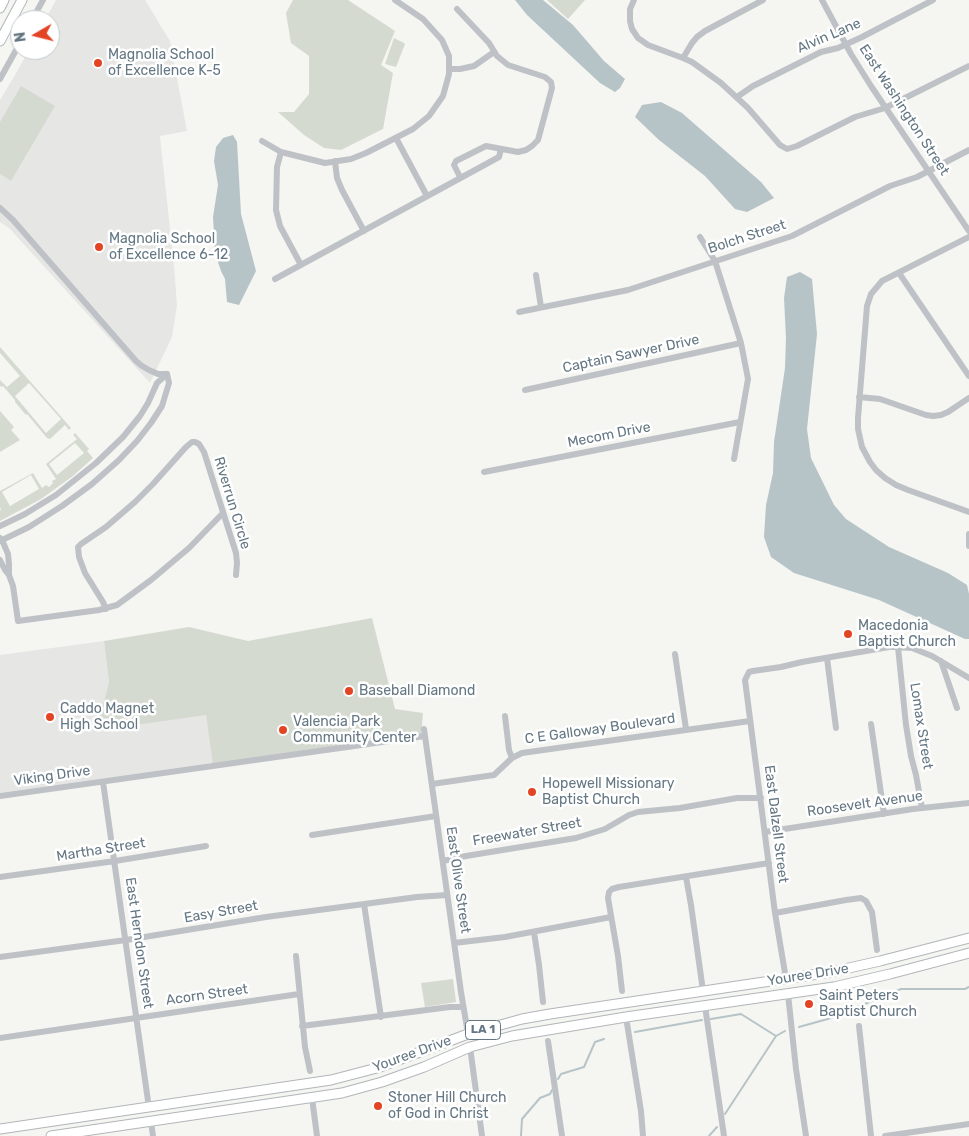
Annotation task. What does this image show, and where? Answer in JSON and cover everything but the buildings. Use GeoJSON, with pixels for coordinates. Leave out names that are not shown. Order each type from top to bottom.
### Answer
{"type":"FeatureCollection","features":[{"type":"Feature","properties":{"kind":"main road"},"geometry":{"type":"LineString","coordinates":[[0,8],[4,0]]}},
{"type":"Feature","properties":{"kind":"main road"},"geometry":{"type":"LineString","coordinates":[[0,41],[22,0]]}},
{"type":"Feature","properties":{"kind":"main road","name":"Youree Drive"},"geometry":{"type":"LineString","coordinates":[[0,1129],[338,1078],[378,1068],[468,1034],[522,1019],[853,968],[969,938]]}},
{"type":"Feature","properties":{"kind":"main road","name":"Youree Drive"},"geometry":{"type":"LineString","coordinates":[[51,1136],[312,1098],[382,1082],[424,1067],[470,1047],[512,1036],[861,981],[969,954]]}},
{"type":"Feature","properties":{"kind":"main road"},"geometry":{"type":"LineString","coordinates":[[786,979],[788,994]]}},
{"type":"Feature","properties":{"kind":"main road"},"geometry":{"type":"LineString","coordinates":[[468,1034],[470,1047]]}},
{"type":"Feature","properties":{"kind":"main road"},"geometry":{"type":"LineString","coordinates":[[149,1108],[151,1122]]}},
{"type":"Feature","properties":{"kind":"street"},"geometry":{"type":"LineString","coordinates":[[262,140],[281,152],[325,162],[351,159],[413,129],[430,116],[442,96],[450,74],[449,56],[442,40],[423,19],[395,0]]}},
{"type":"Feature","properties":{"kind":"street"},"geometry":{"type":"LineString","coordinates":[[634,0],[631,6],[630,17],[632,28],[638,38],[648,45],[692,62],[721,83],[737,97],[780,145],[787,148],[792,148],[855,117],[886,108],[969,66]]}},
{"type":"Feature","properties":{"kind":"street"},"geometry":{"type":"LineString","coordinates":[[683,58],[698,36],[763,0]]}},
{"type":"Feature","properties":{"kind":"street","name":"East Washington Street"},"geometry":{"type":"LineString","coordinates":[[822,0],[871,86],[969,231]]}},
{"type":"Feature","properties":{"kind":"street","name":"Alvin Lane"},"geometry":{"type":"LineString","coordinates":[[737,97],[753,86],[821,52],[838,48],[933,0]]}},
{"type":"Feature","properties":{"kind":"street"},"geometry":{"type":"LineString","coordinates":[[457,9],[489,43],[497,56],[508,66],[545,77],[551,82],[552,88],[538,140],[532,146],[518,152],[486,146],[456,161],[454,165],[460,178]]}},
{"type":"Feature","properties":{"kind":"street"},"geometry":{"type":"LineString","coordinates":[[449,69],[474,66],[494,52]]}},
{"type":"Feature","properties":{"kind":"street"},"geometry":{"type":"LineString","coordinates":[[0,79],[10,60]]}},
{"type":"Feature","properties":{"kind":"street"},"geometry":{"type":"LineString","coordinates":[[396,138],[427,196]]}},
{"type":"Feature","properties":{"kind":"street"},"geometry":{"type":"LineString","coordinates":[[276,279],[498,157],[501,149]]}},
{"type":"Feature","properties":{"kind":"street","name":"Bolch Street"},"geometry":{"type":"LineString","coordinates":[[519,312],[628,290],[792,236],[890,186],[917,178],[969,150]]}},
{"type":"Feature","properties":{"kind":"street"},"geometry":{"type":"LineString","coordinates":[[281,152],[277,166],[276,210],[280,226],[301,265]]}},
{"type":"Feature","properties":{"kind":"street"},"geometry":{"type":"LineString","coordinates":[[335,161],[342,190],[364,230]]}},
{"type":"Feature","properties":{"kind":"street"},"geometry":{"type":"LineString","coordinates":[[0,208],[14,220],[136,361],[148,370],[158,374],[167,374]]}},
{"type":"Feature","properties":{"kind":"street"},"geometry":{"type":"LineString","coordinates":[[700,236],[715,261],[741,343],[748,379],[734,459]]}},
{"type":"Feature","properties":{"kind":"street"},"geometry":{"type":"LineString","coordinates":[[969,237],[882,282],[871,294],[868,302],[858,418],[860,441],[867,457],[876,470],[902,488],[969,512]]}},
{"type":"Feature","properties":{"kind":"street"},"geometry":{"type":"LineString","coordinates":[[899,273],[969,376]]}},
{"type":"Feature","properties":{"kind":"street"},"geometry":{"type":"LineString","coordinates":[[536,275],[541,307]]}},
{"type":"Feature","properties":{"kind":"street","name":"Captain Sawyer Drive"},"geometry":{"type":"LineString","coordinates":[[525,390],[741,343]]}},
{"type":"Feature","properties":{"kind":"street"},"geometry":{"type":"LineString","coordinates":[[0,526],[25,514],[56,495],[96,463],[140,416],[157,383],[167,374]]}},
{"type":"Feature","properties":{"kind":"street"},"geometry":{"type":"LineString","coordinates":[[167,374],[169,383],[162,406],[147,428],[119,460],[92,484],[62,506],[36,523],[1,540],[8,554],[9,575],[14,590],[18,621],[106,609],[121,602],[160,573],[189,548],[223,513]]}},
{"type":"Feature","properties":{"kind":"street"},"geometry":{"type":"LineString","coordinates":[[859,397],[880,399],[933,416],[948,412],[969,398]]}},
{"type":"Feature","properties":{"kind":"street","name":"Mecom Drive"},"geometry":{"type":"LineString","coordinates":[[484,472],[740,422]]}},
{"type":"Feature","properties":{"kind":"street","name":"Riverrun Circle"},"geometry":{"type":"LineString","coordinates":[[106,609],[85,573],[79,557],[78,547],[106,527],[135,502],[192,442],[199,444],[204,452],[237,558],[236,575]]}},
{"type":"Feature","properties":{"kind":"street"},"geometry":{"type":"LineString","coordinates":[[969,534],[969,546]]}},
{"type":"Feature","properties":{"kind":"street"},"geometry":{"type":"LineString","coordinates":[[0,560],[9,575]]}},
{"type":"Feature","properties":{"kind":"street"},"geometry":{"type":"LineString","coordinates":[[836,728],[827,658],[889,647],[912,648],[941,661],[969,678]]}},
{"type":"Feature","properties":{"kind":"street","name":"Lomax Street"},"geometry":{"type":"LineString","coordinates":[[898,647],[906,724],[922,808]]}},
{"type":"Feature","properties":{"kind":"street"},"geometry":{"type":"LineString","coordinates":[[675,654],[686,730]]}},
{"type":"Feature","properties":{"kind":"street","name":"East Dalzell Street"},"geometry":{"type":"LineString","coordinates":[[786,979],[745,680],[749,672],[752,671],[827,658]]}},
{"type":"Feature","properties":{"kind":"street"},"geometry":{"type":"LineString","coordinates":[[941,661],[956,708]]}},
{"type":"Feature","properties":{"kind":"street"},"geometry":{"type":"LineString","coordinates":[[505,716],[509,750],[512,758]]}},
{"type":"Feature","properties":{"kind":"street","name":"C E Galloway Boulevard"},"geometry":{"type":"LineString","coordinates":[[432,784],[494,775],[512,758],[522,753],[750,721]]}},
{"type":"Feature","properties":{"kind":"street"},"geometry":{"type":"LineString","coordinates":[[871,724],[884,814]]}},
{"type":"Feature","properties":{"kind":"street","name":"Viking Drive"},"geometry":{"type":"LineString","coordinates":[[0,796],[262,760],[425,733]]}},
{"type":"Feature","properties":{"kind":"street","name":"East Olive Street"},"geometry":{"type":"LineString","coordinates":[[425,733],[468,1034]]}},
{"type":"Feature","properties":{"kind":"street","name":"East Herndon Street"},"geometry":{"type":"LineString","coordinates":[[105,782],[149,1108]]}},
{"type":"Feature","properties":{"kind":"street","name":"Freewater Street"},"geometry":{"type":"LineString","coordinates":[[442,861],[576,838],[605,829],[638,812],[680,808],[737,798],[760,798]]}},
{"type":"Feature","properties":{"kind":"street","name":"Roosevelt Avenue"},"geometry":{"type":"LineString","coordinates":[[765,832],[922,808],[969,803]]}},
{"type":"Feature","properties":{"kind":"street"},"geometry":{"type":"LineString","coordinates":[[312,835],[436,816]]}},
{"type":"Feature","properties":{"kind":"street","name":"Martha Street"},"geometry":{"type":"LineString","coordinates":[[0,878],[206,846]]}},
{"type":"Feature","properties":{"kind":"street"},"geometry":{"type":"LineString","coordinates":[[622,991],[608,898],[609,892],[612,889],[769,863]]}},
{"type":"Feature","properties":{"kind":"street"},"geometry":{"type":"LineString","coordinates":[[686,877],[703,991]]}},
{"type":"Feature","properties":{"kind":"street","name":"Easy Street"},"geometry":{"type":"LineString","coordinates":[[0,957],[126,940],[266,917],[416,897],[447,895]]}},
{"type":"Feature","properties":{"kind":"street"},"geometry":{"type":"LineString","coordinates":[[776,913],[861,898],[866,901],[872,912],[877,950]]}},
{"type":"Feature","properties":{"kind":"street"},"geometry":{"type":"LineString","coordinates":[[364,904],[381,1017]]}},
{"type":"Feature","properties":{"kind":"street"},"geometry":{"type":"LineString","coordinates":[[454,943],[505,937],[611,917]]}},
{"type":"Feature","properties":{"kind":"street"},"geometry":{"type":"LineString","coordinates":[[534,932],[543,1002]]}},
{"type":"Feature","properties":{"kind":"street"},"geometry":{"type":"LineString","coordinates":[[296,956],[302,1026],[310,1071]]}},
{"type":"Feature","properties":{"kind":"street","name":"Acorn Street"},"geometry":{"type":"LineString","coordinates":[[0,1038],[299,994]]}},
{"type":"Feature","properties":{"kind":"street"},"geometry":{"type":"LineString","coordinates":[[788,994],[806,1136]]}},
{"type":"Feature","properties":{"kind":"street"},"geometry":{"type":"LineString","coordinates":[[705,1006],[724,1136]]}},
{"type":"Feature","properties":{"kind":"street"},"geometry":{"type":"LineString","coordinates":[[302,1026],[450,1007],[463,1007]]}},
{"type":"Feature","properties":{"kind":"street"},"geometry":{"type":"LineString","coordinates":[[626,1017],[641,1111],[643,1136]]}},
{"type":"Feature","properties":{"kind":"street"},"geometry":{"type":"LineString","coordinates":[[858,1026],[870,1136]]}},
{"type":"Feature","properties":{"kind":"street"},"geometry":{"type":"LineString","coordinates":[[548,1040],[562,1136]]}},
{"type":"Feature","properties":{"kind":"street"},"geometry":{"type":"LineString","coordinates":[[470,1047],[482,1136]]}},
{"type":"Feature","properties":{"kind":"street"},"geometry":{"type":"LineString","coordinates":[[312,1098],[317,1136]]}},
{"type":"Feature","properties":{"kind":"street"},"geometry":{"type":"LineString","coordinates":[[151,1122],[153,1136]]}},
{"type":"Feature","properties":{"kind":"street"},"geometry":{"type":"LineString","coordinates":[[885,1136],[969,1124]]}},
{"type":"Feature","properties":{"kind":"shaded area","name":"Magnolia School of Excellence 6-12"},"geometry":{"type":"Polygon","coordinates":[[[56,0],[145,0],[170,41],[187,131],[160,136],[177,305],[172,337],[150,383],[9,228],[0,222],[0,100],[23,60],[60,60],[60,10],[50,10],[56,0]]]}},
{"type":"Feature","properties":{"kind":"shaded area"},"geometry":{"type":"Polygon","coordinates":[[[293,0],[348,0],[395,31],[381,65],[393,73],[383,129],[341,150],[324,148],[304,135],[278,112],[294,112],[309,94],[309,56],[291,43],[286,13],[293,0]]]}},
{"type":"Feature","properties":{"kind":"shaded area"},"geometry":{"type":"Polygon","coordinates":[[[515,0],[543,0],[573,25],[604,61],[625,79],[620,88],[615,92],[600,83],[527,15],[515,0]]]}},
{"type":"Feature","properties":{"kind":"shaded area"},"geometry":{"type":"Polygon","coordinates":[[[547,0],[585,0],[568,19],[547,0]]]}},
{"type":"Feature","properties":{"kind":"shaded area"},"geometry":{"type":"Polygon","coordinates":[[[394,38],[405,44],[396,67],[385,64],[394,38]]]}},
{"type":"Feature","properties":{"kind":"shaded area"},"geometry":{"type":"Polygon","coordinates":[[[21,86],[55,106],[11,181],[0,174],[0,122],[21,86]]]}},
{"type":"Feature","properties":{"kind":"shaded area"},"geometry":{"type":"Polygon","coordinates":[[[661,102],[682,113],[761,182],[774,198],[747,212],[735,209],[705,176],[659,140],[635,117],[642,105],[661,102]]]}},
{"type":"Feature","properties":{"kind":"shaded area"},"geometry":{"type":"Polygon","coordinates":[[[233,135],[237,142],[241,214],[256,271],[239,305],[227,302],[225,279],[215,253],[213,217],[218,185],[214,161],[216,147],[223,138],[233,135]]]}},
{"type":"Feature","properties":{"kind":"shaded area"},"geometry":{"type":"Polygon","coordinates":[[[800,272],[812,279],[817,334],[807,429],[811,458],[834,505],[846,519],[889,547],[948,573],[967,585],[969,594],[969,639],[965,639],[879,600],[794,573],[771,557],[764,537],[766,505],[773,473],[774,442],[785,368],[784,298],[787,277],[800,272]]]}},
{"type":"Feature","properties":{"kind":"shaded area"},"geometry":{"type":"Polygon","coordinates":[[[0,347],[71,428],[69,430],[65,425],[50,439],[47,438],[26,415],[3,386],[1,387],[0,385],[0,380],[7,387],[20,376],[0,353],[0,347]],[[29,383],[15,396],[46,433],[61,419],[29,383]]]}},
{"type":"Feature","properties":{"kind":"shaded area"},"geometry":{"type":"Polygon","coordinates":[[[0,411],[14,427],[11,430],[20,440],[0,452],[0,411]]]}},
{"type":"Feature","properties":{"kind":"shaded area"},"geometry":{"type":"Polygon","coordinates":[[[75,433],[89,449],[87,451],[93,458],[73,476],[41,499],[0,521],[0,491],[33,473],[42,488],[46,485],[49,487],[53,483],[52,481],[56,479],[46,464],[77,439],[73,435],[75,433]],[[75,443],[49,464],[57,475],[84,453],[75,443]],[[31,475],[2,492],[10,506],[39,489],[31,475]]]}},
{"type":"Feature","properties":{"kind":"shaded area"},"geometry":{"type":"Polygon","coordinates":[[[372,618],[395,709],[423,713],[421,737],[213,766],[206,715],[100,730],[99,720],[109,683],[104,641],[189,627],[248,641],[372,618]]]}},
{"type":"Feature","properties":{"kind":"shaded area","name":"Caddo Magnet High School"},"geometry":{"type":"Polygon","coordinates":[[[104,641],[109,683],[206,715],[213,763],[0,793],[0,655],[104,641]]]}},
{"type":"Feature","properties":{"kind":"shaded area"},"geometry":{"type":"Polygon","coordinates":[[[453,979],[456,1002],[425,1007],[421,983],[453,979]]]}},
{"type":"Feature","properties":{"kind":"waterway"},"geometry":{"type":"LineString","coordinates":[[799,1027],[831,1018],[901,989],[965,989],[969,987]]}},
{"type":"Feature","properties":{"kind":"waterway"},"geometry":{"type":"LineString","coordinates":[[711,1019],[741,1014],[776,1036]]}},
{"type":"Feature","properties":{"kind":"waterway"},"geometry":{"type":"LineString","coordinates":[[635,1032],[702,1020]]}},
{"type":"Feature","properties":{"kind":"waterway"},"geometry":{"type":"LineString","coordinates":[[725,1114],[776,1036],[785,1031]]}},
{"type":"Feature","properties":{"kind":"waterway"},"geometry":{"type":"LineString","coordinates":[[558,1079],[561,1074],[584,1067],[595,1042],[604,1039]]}},
{"type":"Feature","properties":{"kind":"waterway"},"geometry":{"type":"LineString","coordinates":[[521,1136],[522,1119],[540,1098],[550,1094],[552,1090]]}},
{"type":"Feature","properties":{"kind":"waterway"},"geometry":{"type":"LineString","coordinates":[[709,1136],[717,1127]]}},
{"type":"Feature","properties":{"kind":"place","name":"Magnolia School of Excellence K-5"},"geometry":{"type":"Point","coordinates":[98,63]}},
{"type":"Feature","properties":{"kind":"place","name":"Magnolia School of Excellence 6-12"},"geometry":{"type":"Point","coordinates":[99,247]}},
{"type":"Feature","properties":{"kind":"place","name":"Macedonia Baptist Church"},"geometry":{"type":"Point","coordinates":[848,634]}},
{"type":"Feature","properties":{"kind":"place","name":"Baseball Diamond"},"geometry":{"type":"Point","coordinates":[349,691]}},
{"type":"Feature","properties":{"kind":"place","name":"Caddo Magnet High School"},"geometry":{"type":"Point","coordinates":[50,717]}},
{"type":"Feature","properties":{"kind":"place","name":"Valencia Park Community Center"},"geometry":{"type":"Point","coordinates":[283,730]}},
{"type":"Feature","properties":{"kind":"place","name":"Hopewell Missionary Baptist Church"},"geometry":{"type":"Point","coordinates":[532,792]}},
{"type":"Feature","properties":{"kind":"place","name":"Saint Peters Baptist Church"},"geometry":{"type":"Point","coordinates":[809,1004]}},
{"type":"Feature","properties":{"kind":"place","name":"Stoner Hill Church of God in Christ"},"geometry":{"type":"Point","coordinates":[378,1106]}}]}
